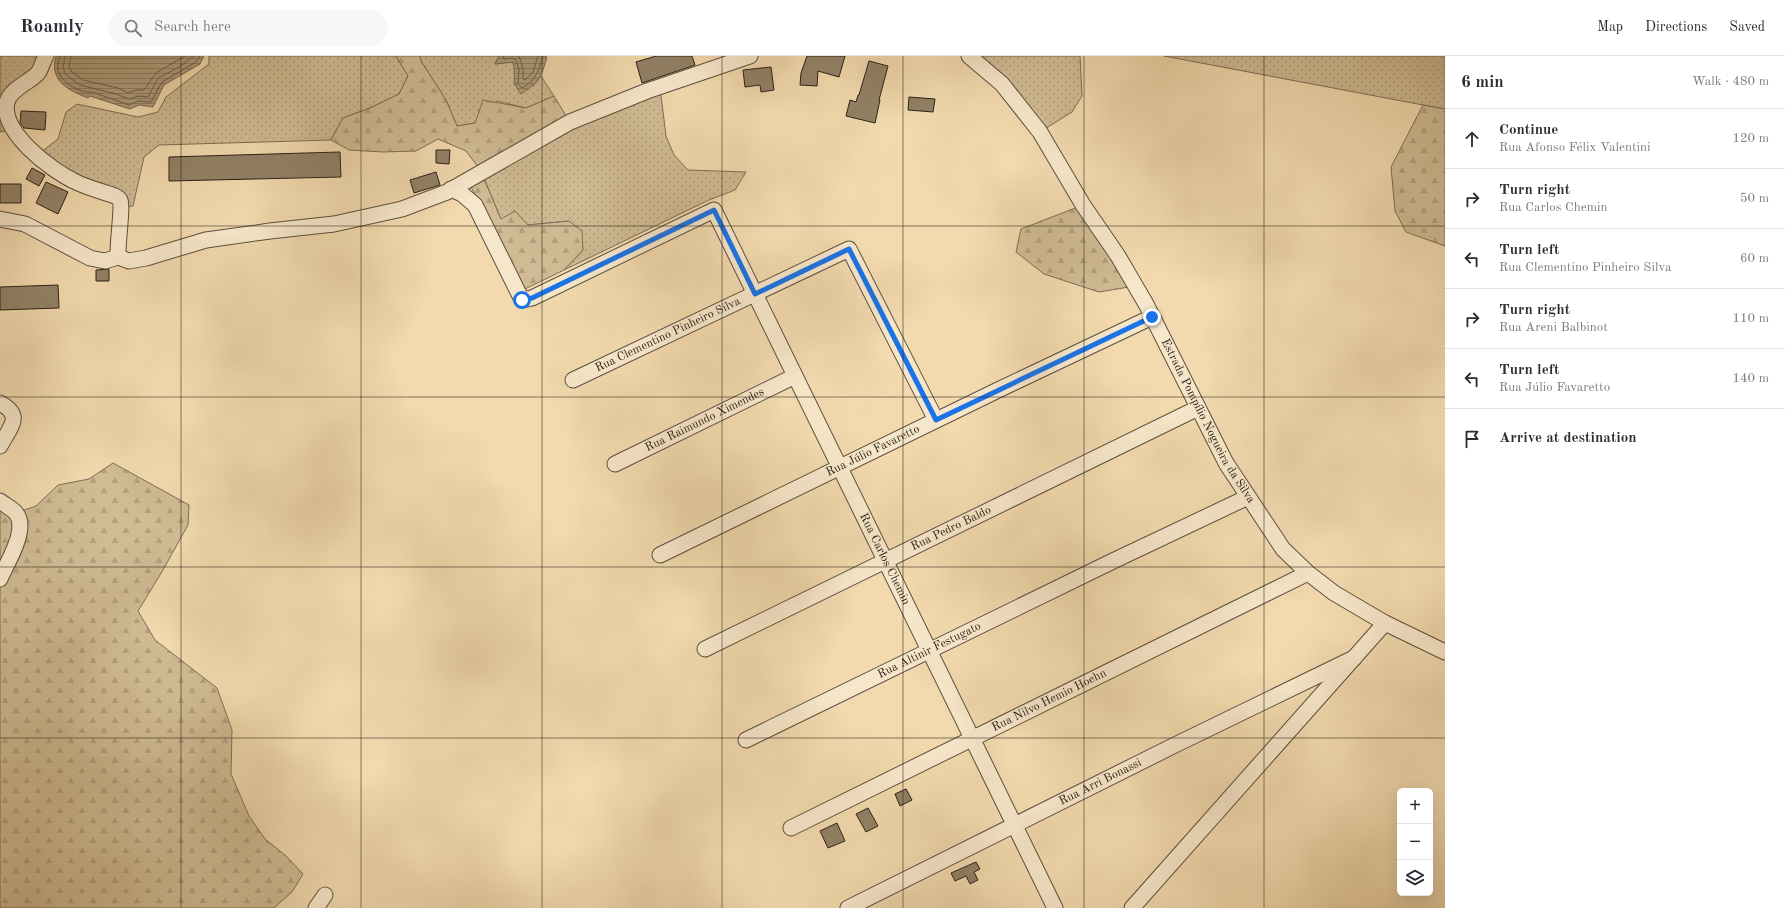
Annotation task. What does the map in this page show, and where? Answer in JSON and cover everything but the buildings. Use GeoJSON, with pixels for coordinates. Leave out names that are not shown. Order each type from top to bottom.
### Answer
{"type":"FeatureCollection","features":[{"type":"Feature","properties":{"kind":"street"},"geometry":{"type":"LineString","coordinates":[[46,56],[38,72],[18,88],[7,101],[6,115],[12,130],[36,156],[74,182],[115,196],[120,200],[121,208],[117,244],[118,257]]}},
{"type":"Feature","properties":{"kind":"street"},"geometry":{"type":"LineString","coordinates":[[0,219],[25,224],[90,258],[105,261],[118,257],[129,261],[146,258],[206,240],[334,224],[402,209],[451,189],[570,122],[647,92],[750,56]]}},
{"type":"Feature","properties":{"kind":"street","name":"Estrada Pompílio Nogueira da Silva"},"geometry":{"type":"LineString","coordinates":[[969,56],[1002,84],[1040,132],[1083,205],[1118,256],[1152,317],[1226,463],[1282,549],[1308,573],[1334,593],[1385,624],[1445,652]]}},
{"type":"Feature","properties":{"kind":"street","name":"Rua Carlos Chemin"},"geometry":{"type":"LineString","coordinates":[[451,189],[462,194],[475,205],[522,300],[532,298],[714,210],[1055,908]]}},
{"type":"Feature","properties":{"kind":"street","name":"Rua Clementino Pinheiro Silva"},"geometry":{"type":"LineString","coordinates":[[573,380],[849,249],[936,420]]}},
{"type":"Feature","properties":{"kind":"street","name":"Rua Júlio Favaretto"},"geometry":{"type":"LineString","coordinates":[[660,555],[936,420],[1152,317]]}},
{"type":"Feature","properties":{"kind":"street","name":"Rua Raimundo Ximendes"},"geometry":{"type":"LineString","coordinates":[[615,464],[795,376]]}},
{"type":"Feature","properties":{"kind":"street"},"geometry":{"type":"LineString","coordinates":[[0,403],[10,408],[14,414],[14,420],[0,446]]}},
{"type":"Feature","properties":{"kind":"street","name":"Rua Pedro Baldo"},"geometry":{"type":"LineString","coordinates":[[705,649],[1198,408]]}},
{"type":"Feature","properties":{"kind":"street","name":"Rua Altinir Festugato"},"geometry":{"type":"LineString","coordinates":[[746,740],[929,650],[1248,497]]}},
{"type":"Feature","properties":{"kind":"street"},"geometry":{"type":"LineString","coordinates":[[0,501],[16,513],[20,522],[21,533],[0,579]]}},
{"type":"Feature","properties":{"kind":"street","name":"Rua Nilvo Hemio Hoehn"},"geometry":{"type":"LineString","coordinates":[[790,828],[1308,573]]}},
{"type":"Feature","properties":{"kind":"street"},"geometry":{"type":"LineString","coordinates":[[1132,908],[1385,624]]}},
{"type":"Feature","properties":{"kind":"street","name":"Rua Arri Bonassi"},"geometry":{"type":"LineString","coordinates":[[848,908],[1354,658]]}},
{"type":"Feature","properties":{"kind":"street"},"geometry":{"type":"LineString","coordinates":[[316,908],[325,895]]}},
{"type":"Feature","properties":{"kind":"green space"},"geometry":{"type":"Polygon","coordinates":[[[0,56],[46,56],[7,101],[12,130],[0,132],[0,56]]]}},
{"type":"Feature","properties":{"kind":"green space"},"geometry":{"type":"Polygon","coordinates":[[[209,56],[396,56],[408,76],[399,94],[370,108],[343,118],[331,140],[159,145],[144,157],[133,206],[121,208],[36,156],[58,139],[66,112],[77,104],[138,117],[158,112],[166,97],[209,64],[209,56]]]}},
{"type":"Feature","properties":{"kind":"green space"},"geometry":{"type":"Polygon","coordinates":[[[396,56],[420,56],[421,61],[446,100],[457,126],[475,123],[483,100],[526,108],[554,96],[570,122],[481,172],[501,219],[515,211],[528,225],[569,221],[582,231],[583,250],[564,270],[523,290],[467,179],[481,171],[466,151],[438,139],[416,151],[383,152],[349,150],[331,140],[343,118],[370,108],[399,94],[408,76],[396,56]]]}},
{"type":"Feature","properties":{"kind":"green space"},"geometry":{"type":"Polygon","coordinates":[[[420,56],[499,56],[495,64],[513,62],[515,71],[514,85],[533,86],[541,76],[554,96],[526,108],[497,101],[475,123],[457,126],[446,100],[421,61],[420,56]]]}},
{"type":"Feature","properties":{"kind":"green space"},"geometry":{"type":"Polygon","coordinates":[[[969,56],[1080,56],[1082,96],[1072,112],[1040,132],[969,56]]]}},
{"type":"Feature","properties":{"kind":"green space"},"geometry":{"type":"Polygon","coordinates":[[[1164,56],[1445,56],[1445,109],[1423,105],[1164,56]]]}},
{"type":"Feature","properties":{"kind":"green space"},"geometry":{"type":"Polygon","coordinates":[[[660,87],[666,136],[674,155],[688,170],[746,172],[735,190],[709,200],[564,270],[583,250],[569,221],[528,225],[501,219],[481,171],[660,87]]]}},
{"type":"Feature","properties":{"kind":"green space"},"geometry":{"type":"Polygon","coordinates":[[[1423,105],[1445,109],[1445,246],[1406,232],[1395,211],[1391,167],[1423,105]]]}},
{"type":"Feature","properties":{"kind":"green space"},"geometry":{"type":"Polygon","coordinates":[[[1083,205],[1135,286],[1099,292],[1044,274],[1016,252],[1021,229],[1083,205]]]}},
{"type":"Feature","properties":{"kind":"green space"},"geometry":{"type":"Polygon","coordinates":[[[113,463],[189,505],[188,525],[138,611],[155,640],[217,688],[232,730],[231,774],[249,816],[265,839],[285,855],[303,874],[292,892],[274,908],[0,908],[0,501],[16,513],[36,506],[58,485],[89,479],[113,463]]]}},
{"type":"Feature","properties":{"kind":"water"},"geometry":{"type":"Polygon","coordinates":[[[56,56],[204,56],[200,64],[164,85],[153,107],[139,105],[130,109],[90,96],[88,98],[67,88],[55,72],[56,56]]]}},
{"type":"Feature","properties":{"kind":"water"},"geometry":{"type":"Polygon","coordinates":[[[499,56],[547,57],[541,75],[536,83],[521,94],[515,82],[513,62],[495,64],[499,56]]]}},
{"type":"Feature","properties":{"kind":"route"},"geometry":{"type":"LineString","coordinates":[[522,300],[532,298],[714,210],[755,294],[849,249],[936,420],[1152,317]]}}]}
